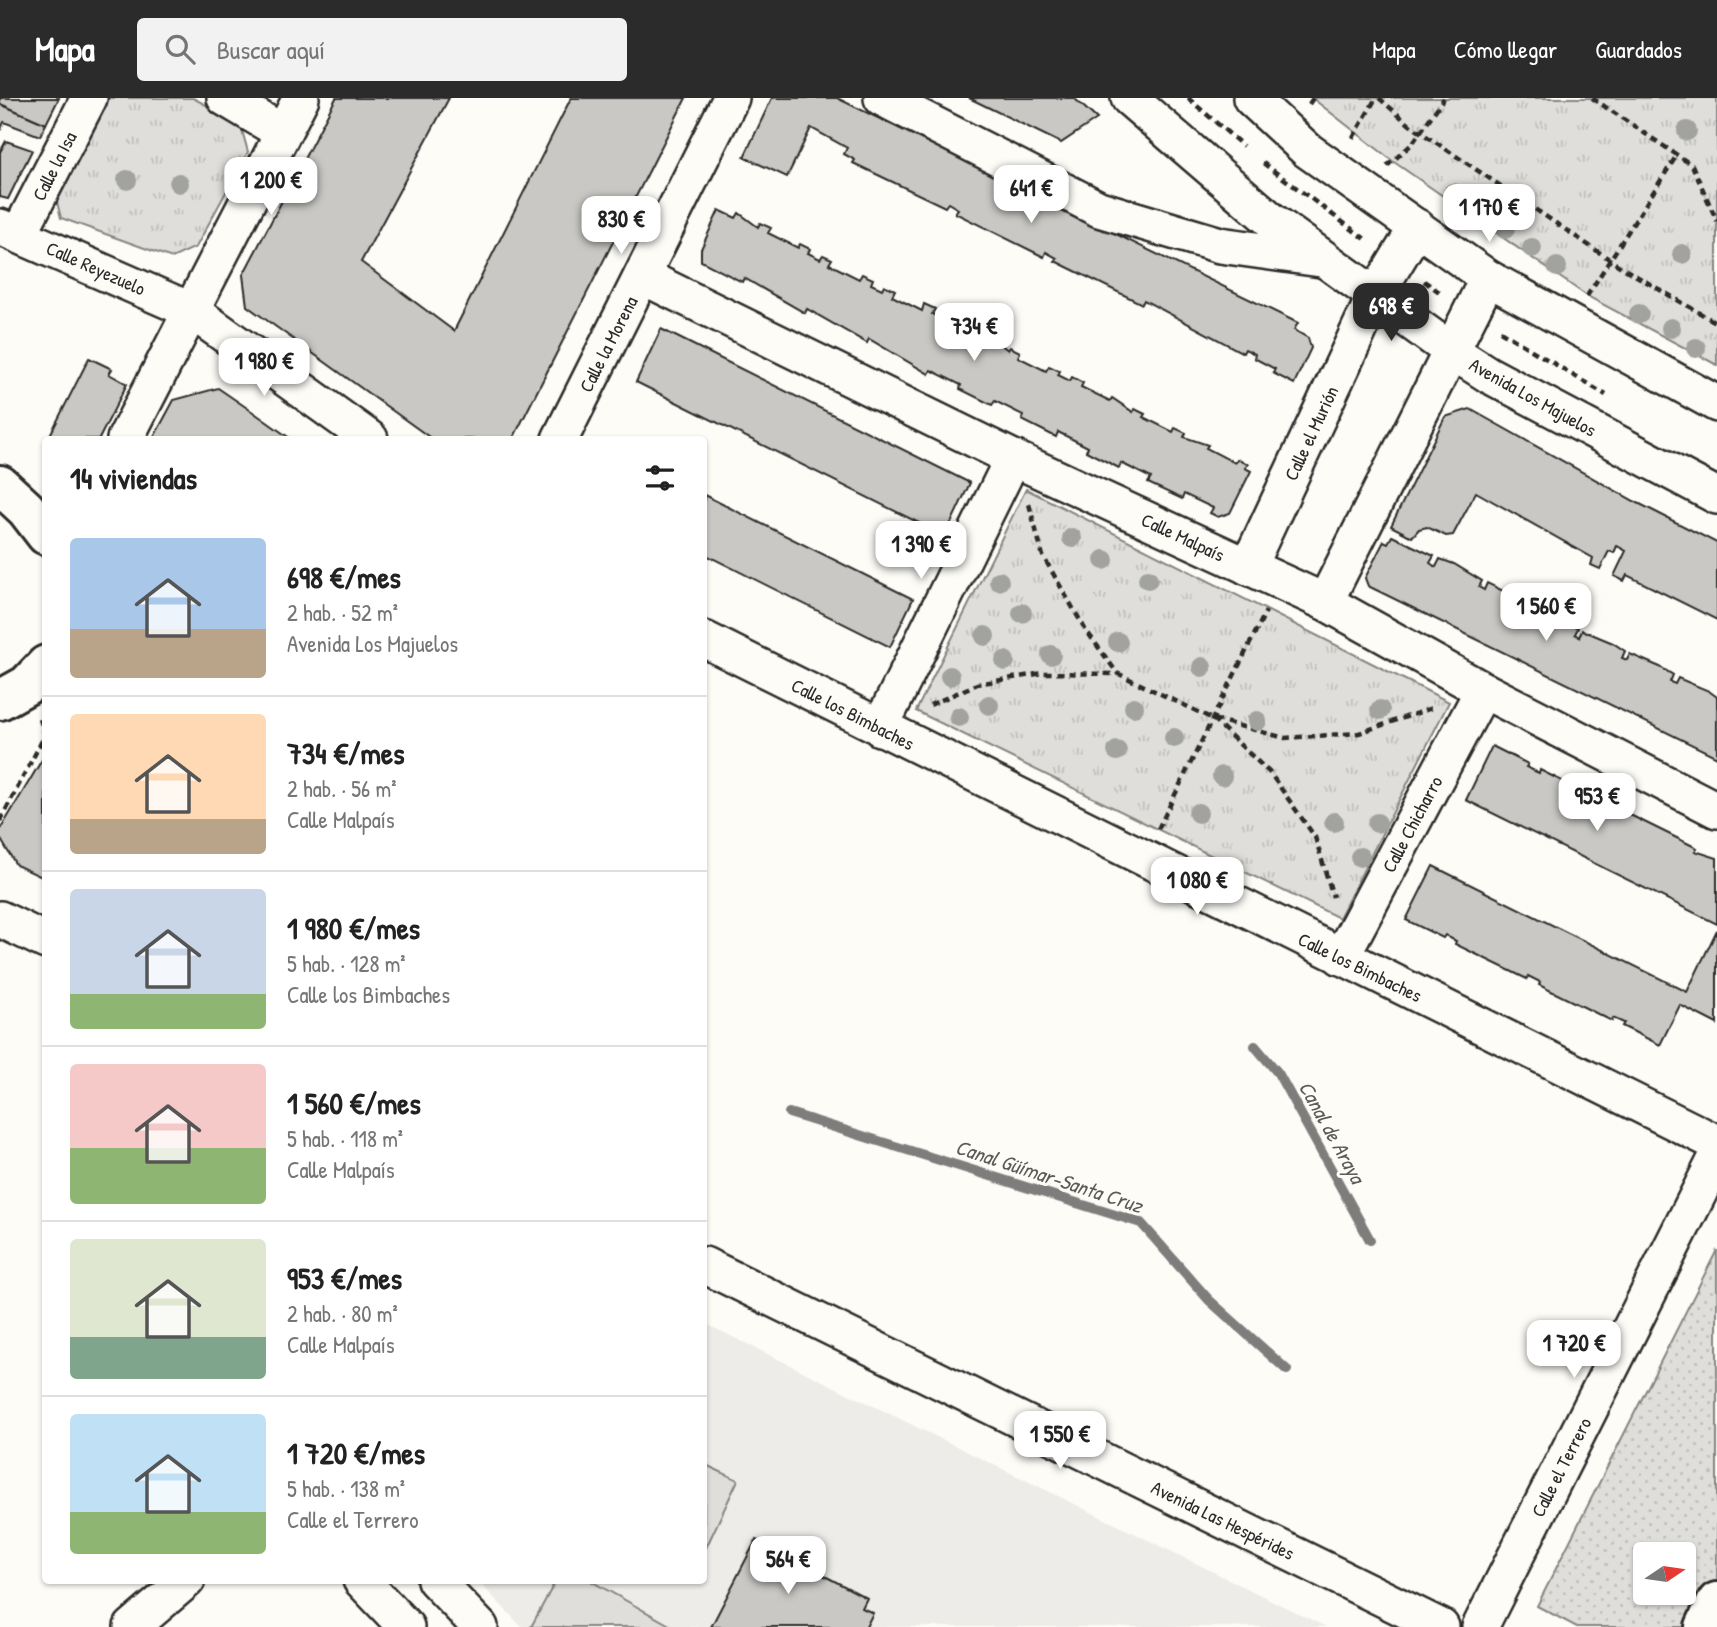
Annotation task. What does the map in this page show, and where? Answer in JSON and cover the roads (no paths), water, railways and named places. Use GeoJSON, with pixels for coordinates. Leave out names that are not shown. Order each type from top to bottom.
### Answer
{"type":"FeatureCollection","features":[{"type":"Feature","properties":{"kind":"main road"},"geometry":{"type":"LineString","coordinates":[[0,485],[26,509],[42,530]]}},
{"type":"Feature","properties":{"kind":"main road"},"geometry":{"type":"LineString","coordinates":[[1705,1627],[1717,1602]]}},
{"type":"Feature","properties":{"kind":"street","name":"Calle la Isa"},"geometry":{"type":"LineString","coordinates":[[10,231],[89,98]]}},
{"type":"Feature","properties":{"kind":"street"},"geometry":{"type":"LineString","coordinates":[[225,98],[282,132]]}},
{"type":"Feature","properties":{"kind":"street"},"geometry":{"type":"LineString","coordinates":[[127,436],[301,98]]}},
{"type":"Feature","properties":{"kind":"street","name":"Calle la Morena"},"geometry":{"type":"LineString","coordinates":[[562,436],[731,98]]}},
{"type":"Feature","properties":{"kind":"street"},"geometry":{"type":"LineString","coordinates":[[882,98],[1099,209],[1220,245],[1321,259]]}},
{"type":"Feature","properties":{"kind":"street","name":"Avenida Los Majuelos"},"geometry":{"type":"LineString","coordinates":[[1129,98],[1321,259],[1450,350],[1489,375],[1717,496]]}},
{"type":"Feature","properties":{"kind":"street"},"geometry":{"type":"LineString","coordinates":[[1251,98],[1307,150],[1488,278],[1717,404]]}},
{"type":"Feature","properties":{"kind":"street","name":"Calle el Murión"},"geometry":{"type":"LineString","coordinates":[[1248,567],[1376,296],[1417,227]]}},
{"type":"Feature","properties":{"kind":"street","name":"Calle Reyezuelo"},"geometry":{"type":"LineString","coordinates":[[10,231],[192,311]]}},
{"type":"Feature","properties":{"kind":"street","name":"Calle Malpaís"},"geometry":{"type":"LineString","coordinates":[[642,276],[1013,458],[1325,602],[1483,690],[1717,810]]}},
{"type":"Feature","properties":{"kind":"street"},"geometry":{"type":"LineString","coordinates":[[1325,602],[1488,278]]}},
{"type":"Feature","properties":{"kind":"street"},"geometry":{"type":"LineString","coordinates":[[192,311],[366,436]]}},
{"type":"Feature","properties":{"kind":"street"},"geometry":{"type":"LineString","coordinates":[[880,728],[1013,458]]}},
{"type":"Feature","properties":{"kind":"street","name":"Calle los Bimbaches"},"geometry":{"type":"LineString","coordinates":[[707,641],[1717,1143]]}},
{"type":"Feature","properties":{"kind":"street","name":"Calle Chicharro"},"geometry":{"type":"LineString","coordinates":[[1341,957],[1483,690]]}},
{"type":"Feature","properties":{"kind":"street"},"geometry":{"type":"LineString","coordinates":[[0,919],[42,939]]}},
{"type":"Feature","properties":{"kind":"street","name":"Calle el Terrero"},"geometry":{"type":"LineString","coordinates":[[1480,1627],[1717,1157]]}},
{"type":"Feature","properties":{"kind":"street","name":"Avenida Las Hespérides"},"geometry":{"type":"LineString","coordinates":[[707,1266],[1441,1627]]}},
{"type":"Feature","properties":{"kind":"street"},"geometry":{"type":"LineString","coordinates":[[132,1627],[182,1584]]}},
{"type":"Feature","properties":{"kind":"street"},"geometry":{"type":"LineString","coordinates":[[365,1584],[406,1627]]}},
{"type":"Feature","properties":{"kind":"street"},"geometry":{"type":"LineString","coordinates":[[439,1584],[480,1627]]}},
{"type":"Feature","properties":{"kind":"waterway","name":"Canal de Araya"},"geometry":{"type":"LineString","coordinates":[[1255,1046],[1278,1073],[1370,1240]]}},
{"type":"Feature","properties":{"kind":"waterway","name":"Canal Güímar-Santa Cruz"},"geometry":{"type":"LineString","coordinates":[[789,1113],[1141,1223],[1209,1300],[1287,1370]]}}]}
